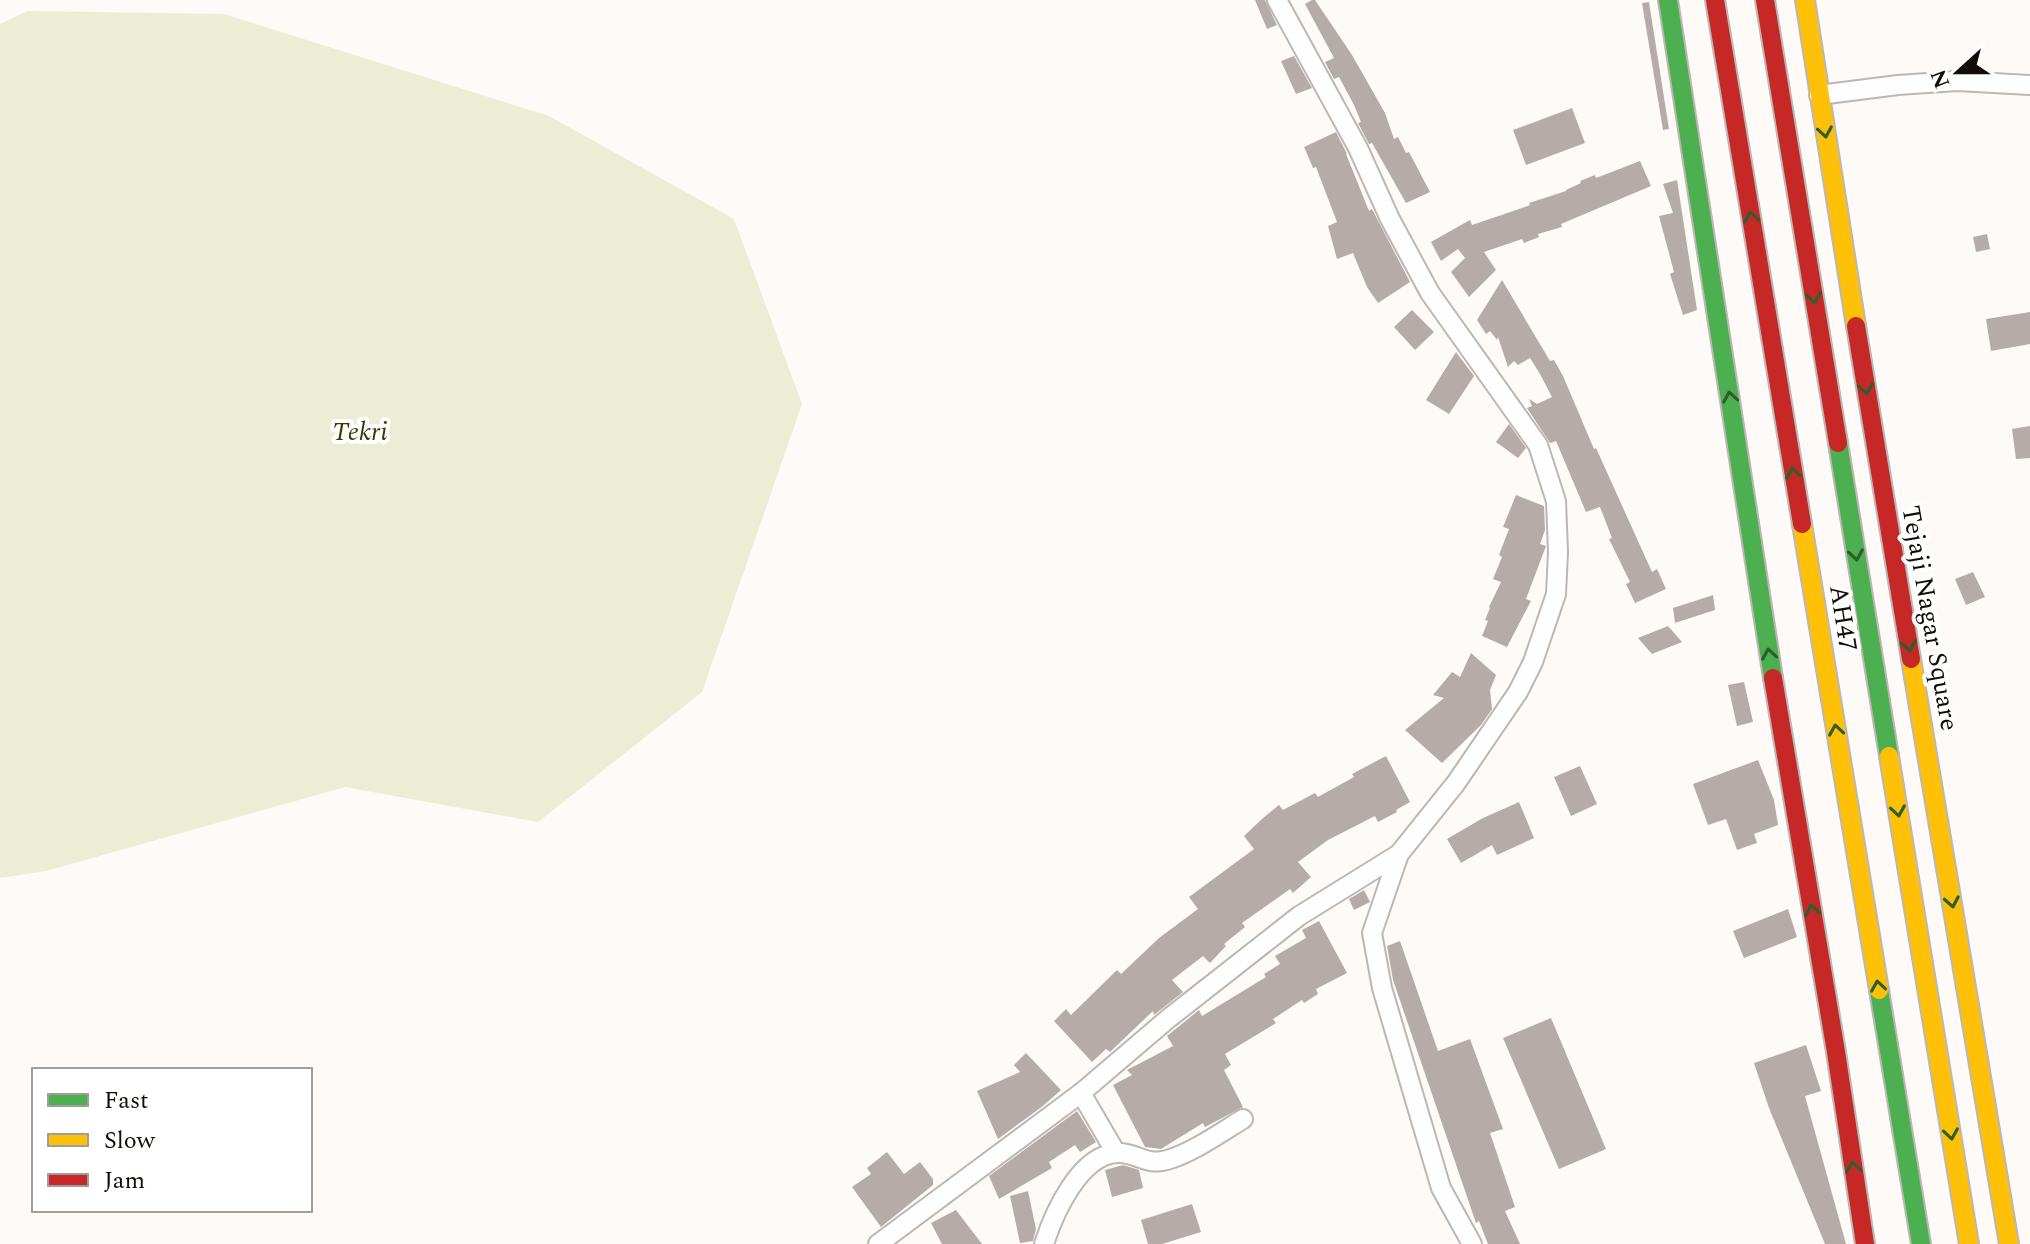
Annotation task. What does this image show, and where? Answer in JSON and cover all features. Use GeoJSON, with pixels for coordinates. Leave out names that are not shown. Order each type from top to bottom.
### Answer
{"type":"FeatureCollection","features":[{"type":"Feature","properties":{"kind":"main road"},"geometry":{"type":"LineString","coordinates":[[1668,0],[1778,713],[1836,1052],[1865,1244]]}},
{"type":"Feature","properties":{"kind":"main road","name":"AH47"},"geometry":{"type":"LineString","coordinates":[[1715,0],[1921,1244]]}},
{"type":"Feature","properties":{"kind":"main road","name":"AH47"},"geometry":{"type":"LineString","coordinates":[[1765,0],[1969,1244]]}},
{"type":"Feature","properties":{"kind":"main road","name":"Tejaji Nagar Square"},"geometry":{"type":"LineString","coordinates":[[1805,0],[1875,444],[2009,1244]]}},
{"type":"Feature","properties":{"kind":"street"},"geometry":{"type":"LineString","coordinates":[[878,1244],[1081,1093],[1169,1018],[1299,916],[1399,854],[1456,783],[1518,692],[1533,662],[1556,594],[1556,501],[1538,445],[1430,293],[1390,219],[1358,148],[1277,0]]}},
{"type":"Feature","properties":{"kind":"street"},"geometry":{"type":"LineString","coordinates":[[1819,95],[1957,81],[2030,85]]}},
{"type":"Feature","properties":{"kind":"street"},"geometry":{"type":"LineString","coordinates":[[1399,854],[1372,933],[1382,988],[1441,1188],[1472,1244]]}},
{"type":"Feature","properties":{"kind":"street"},"geometry":{"type":"LineString","coordinates":[[1081,1093],[1116,1153]]}},
{"type":"Feature","properties":{"kind":"street"},"geometry":{"type":"LineString","coordinates":[[1044,1244],[1060,1203],[1073,1183],[1097,1159],[1116,1153],[1153,1162],[1166,1160],[1204,1143],[1243,1119]]}},
{"type":"Feature","properties":{"kind":"green space","name":"Tekri"},"geometry":{"type":"Polygon","coordinates":[[[27,11],[224,14],[549,116],[734,219],[802,404],[702,692],[538,822],[345,787],[46,871],[0,878],[0,24],[27,11]]]}},
{"type":"Feature","properties":{"kind":"building"},"geometry":{"type":"Polygon","coordinates":[[[1255,0],[1265,0],[1277,25],[1267,29],[1255,0]]]}},
{"type":"Feature","properties":{"kind":"building"},"geometry":{"type":"Polygon","coordinates":[[[1315,0],[1352,55],[1385,113],[1394,139],[1398,137],[1406,153],[1409,152],[1430,192],[1406,203],[1372,143],[1369,144],[1339,77],[1334,79],[1325,62],[1334,58],[1305,4],[1315,0]]]}},
{"type":"Feature","properties":{"kind":"building"},"geometry":{"type":"Polygon","coordinates":[[[1649,2],[1669,129],[1663,130],[1642,3],[1649,2]]]}},
{"type":"Feature","properties":{"kind":"building"},"geometry":{"type":"Polygon","coordinates":[[[1294,56],[1312,88],[1296,94],[1281,61],[1294,56]]]}},
{"type":"Feature","properties":{"kind":"building"},"geometry":{"type":"Polygon","coordinates":[[[1572,108],[1585,143],[1526,165],[1513,130],[1572,108]]]}},
{"type":"Feature","properties":{"kind":"building"},"geometry":{"type":"Polygon","coordinates":[[[1336,132],[1369,211],[1372,209],[1410,282],[1378,303],[1367,287],[1353,253],[1337,259],[1328,226],[1337,222],[1316,167],[1313,168],[1304,147],[1336,132]]]}},
{"type":"Feature","properties":{"kind":"building"},"geometry":{"type":"Polygon","coordinates":[[[1640,161],[1651,186],[1561,224],[1562,227],[1538,234],[1539,237],[1524,243],[1522,239],[1484,252],[1496,270],[1469,297],[1451,272],[1465,258],[1458,249],[1441,261],[1431,242],[1470,220],[1472,225],[1516,210],[1566,191],[1595,175],[1596,178],[1640,161]]]}},
{"type":"Feature","properties":{"kind":"building"},"geometry":{"type":"Polygon","coordinates":[[[1677,180],[1697,310],[1683,315],[1670,274],[1674,272],[1659,216],[1673,213],[1663,184],[1677,180]]]}},
{"type":"Feature","properties":{"kind":"building"},"geometry":{"type":"Polygon","coordinates":[[[1987,234],[1990,249],[1976,252],[1973,237],[1987,234]]]}},
{"type":"Feature","properties":{"kind":"building"},"geometry":{"type":"Polygon","coordinates":[[[1502,280],[1550,361],[1554,360],[1563,376],[1652,572],[1657,569],[1666,589],[1635,603],[1626,584],[1630,582],[1609,539],[1612,538],[1600,507],[1586,512],[1556,441],[1550,443],[1527,408],[1532,406],[1529,399],[1537,404],[1552,397],[1540,374],[1530,358],[1518,365],[1514,361],[1508,367],[1498,337],[1497,340],[1490,331],[1486,334],[1477,320],[1502,280]]]}},
{"type":"Feature","properties":{"kind":"building"},"geometry":{"type":"Polygon","coordinates":[[[1412,310],[1434,332],[1415,350],[1394,327],[1412,310]]]}},
{"type":"Feature","properties":{"kind":"building"},"geometry":{"type":"Polygon","coordinates":[[[2030,312],[2030,344],[1991,351],[1986,319],[2030,312]]]}},
{"type":"Feature","properties":{"kind":"building"},"geometry":{"type":"Polygon","coordinates":[[[1456,352],[1474,376],[1449,414],[1426,400],[1456,352]]]}},
{"type":"Feature","properties":{"kind":"building"},"geometry":{"type":"Polygon","coordinates":[[[1509,424],[1526,448],[1518,458],[1496,442],[1509,424]]]}},
{"type":"Feature","properties":{"kind":"building"},"geometry":{"type":"Polygon","coordinates":[[[2030,426],[2030,458],[2016,459],[2012,429],[2030,426]]]}},
{"type":"Feature","properties":{"kind":"building"},"geometry":{"type":"Polygon","coordinates":[[[1516,495],[1544,506],[1545,530],[1540,544],[1546,546],[1526,599],[1531,601],[1507,647],[1482,636],[1489,607],[1501,582],[1493,579],[1509,529],[1503,527],[1516,495]]]}},
{"type":"Feature","properties":{"kind":"building"},"geometry":{"type":"Polygon","coordinates":[[[1973,572],[1985,597],[1966,605],[1955,579],[1973,572]]]}},
{"type":"Feature","properties":{"kind":"building"},"geometry":{"type":"Polygon","coordinates":[[[1713,595],[1715,610],[1675,623],[1673,608],[1713,595]]]}},
{"type":"Feature","properties":{"kind":"building"},"geometry":{"type":"Polygon","coordinates":[[[1668,626],[1682,642],[1652,654],[1638,638],[1668,626]]]}},
{"type":"Feature","properties":{"kind":"building"},"geometry":{"type":"Polygon","coordinates":[[[1471,653],[1496,675],[1490,690],[1492,709],[1481,725],[1442,763],[1405,730],[1444,698],[1433,695],[1452,672],[1460,677],[1471,653]]]}},
{"type":"Feature","properties":{"kind":"building"},"geometry":{"type":"Polygon","coordinates":[[[1744,682],[1753,722],[1737,726],[1728,685],[1744,682]]]}},
{"type":"Feature","properties":{"kind":"building"},"geometry":{"type":"Polygon","coordinates":[[[1386,756],[1410,802],[1378,822],[1375,816],[1328,840],[1298,862],[1311,877],[1293,893],[1290,889],[1242,923],[1245,927],[1224,944],[1226,946],[1210,963],[1203,956],[1172,980],[1183,992],[1154,1015],[1153,1011],[1110,1052],[1106,1049],[1092,1062],[1054,1021],[1066,1009],[1071,1015],[1117,970],[1121,974],[1159,938],[1198,909],[1189,897],[1254,849],[1244,836],[1279,805],[1283,810],[1315,793],[1318,797],[1386,756]]]}},
{"type":"Feature","properties":{"kind":"building"},"geometry":{"type":"Polygon","coordinates":[[[1758,760],[1774,800],[1778,825],[1754,834],[1757,843],[1737,850],[1726,819],[1708,825],[1693,784],[1758,760]]]}},
{"type":"Feature","properties":{"kind":"building"},"geometry":{"type":"Polygon","coordinates":[[[1580,766],[1597,804],[1571,816],[1554,777],[1580,766]]]}},
{"type":"Feature","properties":{"kind":"building"},"geometry":{"type":"Polygon","coordinates":[[[1519,802],[1534,838],[1497,855],[1492,845],[1461,863],[1447,839],[1519,802]]]}},
{"type":"Feature","properties":{"kind":"building"},"geometry":{"type":"Polygon","coordinates":[[[1364,890],[1370,902],[1354,910],[1349,899],[1364,890]]]}},
{"type":"Feature","properties":{"kind":"building"},"geometry":{"type":"Polygon","coordinates":[[[1788,909],[1797,937],[1744,958],[1733,931],[1788,909]]]}},
{"type":"Feature","properties":{"kind":"building"},"geometry":{"type":"Polygon","coordinates":[[[1319,921],[1347,973],[1316,989],[1318,994],[1304,1003],[1302,1000],[1273,1019],[1276,1023],[1225,1054],[1231,1065],[1224,1070],[1243,1107],[1205,1127],[1203,1123],[1161,1149],[1145,1147],[1113,1085],[1132,1075],[1127,1070],[1173,1046],[1167,1036],[1199,1010],[1202,1016],[1266,977],[1264,974],[1280,964],[1275,956],[1306,938],[1302,930],[1319,921]]]}},
{"type":"Feature","properties":{"kind":"building"},"geometry":{"type":"Polygon","coordinates":[[[1400,941],[1438,1051],[1470,1039],[1503,1129],[1490,1133],[1515,1207],[1505,1211],[1520,1244],[1488,1244],[1479,1221],[1476,1223],[1393,980],[1387,946],[1400,941]]]}},
{"type":"Feature","properties":{"kind":"building"},"geometry":{"type":"Polygon","coordinates":[[[1551,1018],[1606,1149],[1559,1169],[1503,1038],[1551,1018]]]}},
{"type":"Feature","properties":{"kind":"building"},"geometry":{"type":"Polygon","coordinates":[[[1806,1045],[1821,1091],[1805,1096],[1846,1244],[1825,1244],[1769,1108],[1754,1063],[1806,1045]]]}},
{"type":"Feature","properties":{"kind":"building"},"geometry":{"type":"Polygon","coordinates":[[[1026,1053],[1061,1090],[998,1139],[977,1091],[1020,1072],[1014,1065],[1026,1053]]]}},
{"type":"Feature","properties":{"kind":"building"},"geometry":{"type":"Polygon","coordinates":[[[1077,1111],[1096,1142],[1080,1152],[1075,1145],[1049,1162],[1052,1168],[999,1199],[989,1176],[1077,1111]]]}},
{"type":"Feature","properties":{"kind":"building"},"geometry":{"type":"Polygon","coordinates":[[[887,1152],[904,1174],[920,1162],[933,1179],[933,1185],[881,1227],[852,1187],[871,1174],[867,1168],[887,1152]]]}},
{"type":"Feature","properties":{"kind":"building"},"geometry":{"type":"Polygon","coordinates":[[[1123,1165],[1139,1170],[1143,1188],[1112,1197],[1105,1170],[1123,1165]]]}},
{"type":"Feature","properties":{"kind":"building"},"geometry":{"type":"Polygon","coordinates":[[[1028,1191],[1036,1229],[1033,1241],[1020,1243],[1010,1196],[1028,1191]]]}},
{"type":"Feature","properties":{"kind":"building"},"geometry":{"type":"Polygon","coordinates":[[[1192,1204],[1201,1232],[1162,1244],[1148,1244],[1141,1220],[1192,1204]]]}},
{"type":"Feature","properties":{"kind":"building"},"geometry":{"type":"Polygon","coordinates":[[[956,1210],[982,1244],[942,1244],[931,1223],[956,1210]]]}},
{"type":"Feature","properties":{"kind":"traffic: fast"},"geometry":{"type":"LineString","coordinates":[[1668,0],[1773,678]]}},
{"type":"Feature","properties":{"kind":"traffic: fast"},"geometry":{"type":"LineString","coordinates":[[1838,443],[1889,756]]}},
{"type":"Feature","properties":{"kind":"traffic: fast"},"geometry":{"type":"LineString","coordinates":[[1879,990],[1921,1244]]}},
{"type":"Feature","properties":{"kind":"traffic: slow"},"geometry":{"type":"LineString","coordinates":[[1805,0],[1856,326]]}},
{"type":"Feature","properties":{"kind":"traffic: slow"},"geometry":{"type":"LineString","coordinates":[[1802,524],[1879,990]]}},
{"type":"Feature","properties":{"kind":"traffic: slow"},"geometry":{"type":"LineString","coordinates":[[1911,659],[2009,1244]]}},
{"type":"Feature","properties":{"kind":"traffic: slow"},"geometry":{"type":"LineString","coordinates":[[1889,756],[1969,1244]]}},
{"type":"Feature","properties":{"kind":"traffic: jam"},"geometry":{"type":"LineString","coordinates":[[1715,0],[1802,524]]}},
{"type":"Feature","properties":{"kind":"traffic: jam"},"geometry":{"type":"LineString","coordinates":[[1765,0],[1838,443]]}},
{"type":"Feature","properties":{"kind":"traffic: jam"},"geometry":{"type":"LineString","coordinates":[[1856,326],[1911,659]]}},
{"type":"Feature","properties":{"kind":"traffic: jam"},"geometry":{"type":"LineString","coordinates":[[1773,678],[1865,1244]]}}]}
